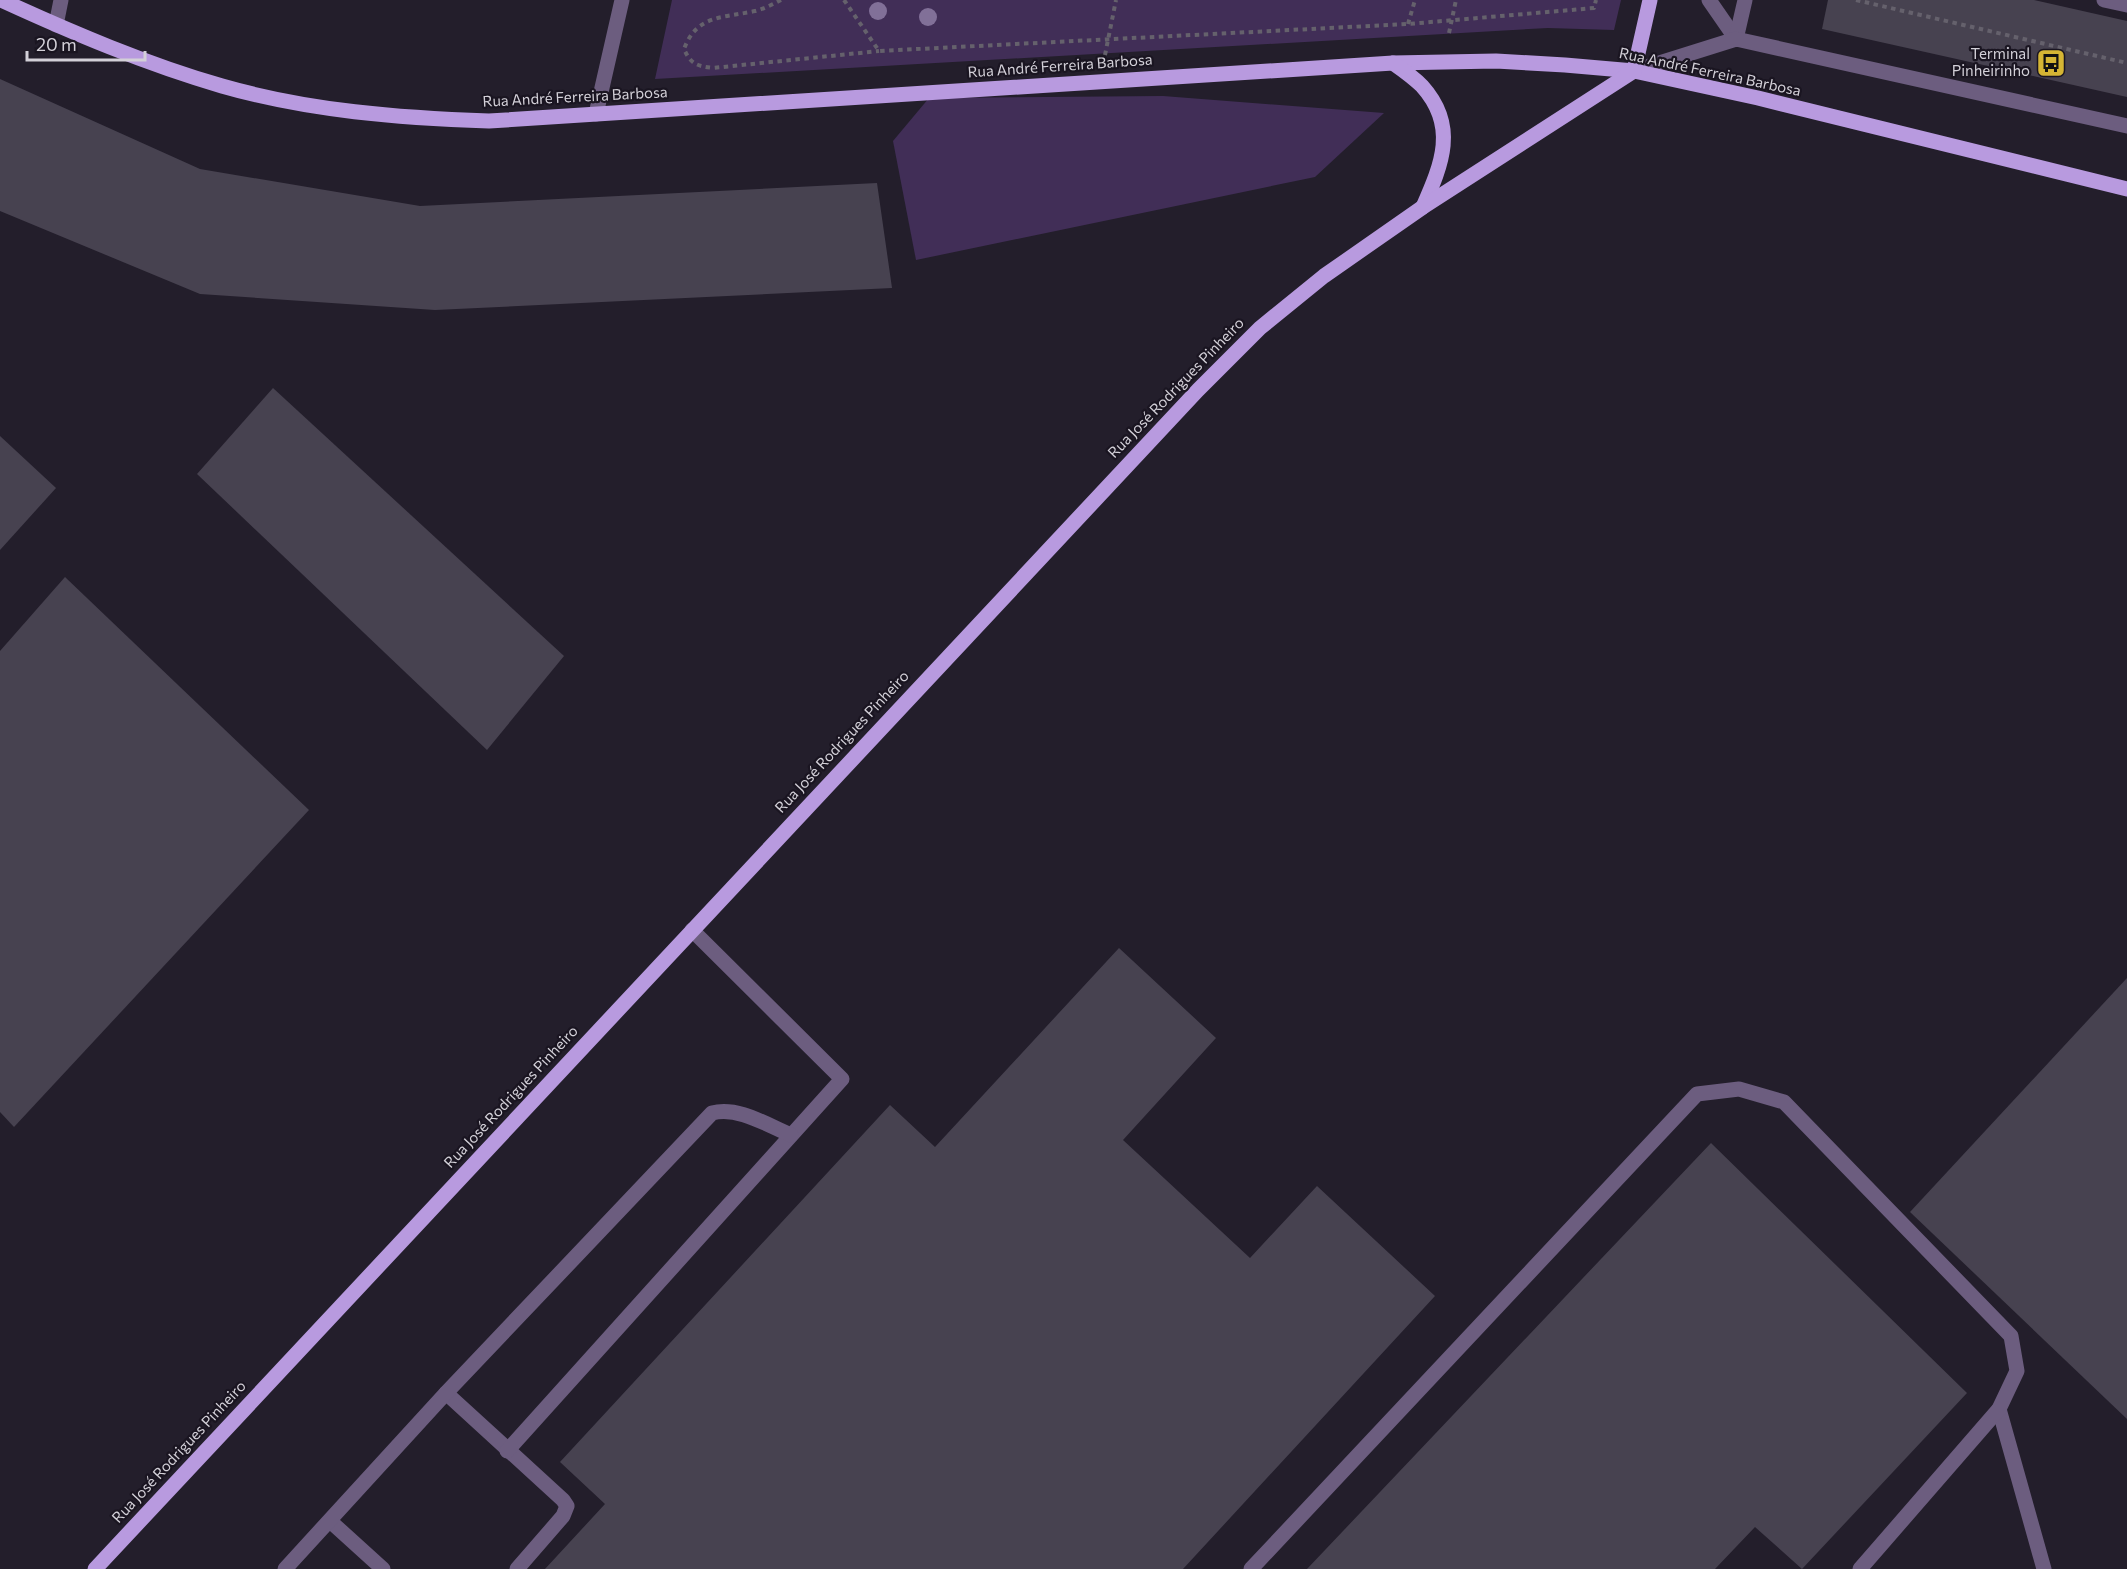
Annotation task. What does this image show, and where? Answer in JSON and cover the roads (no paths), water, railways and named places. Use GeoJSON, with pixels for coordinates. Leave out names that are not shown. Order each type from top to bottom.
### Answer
{"type":"FeatureCollection","features":[{"type":"Feature","properties":{"kind":"main road","name":"Rua André Ferreira Barbosa"},"geometry":{"type":"LineString","coordinates":[[1,0],[142,60],[224,87],[306,105],[408,118],[489,121],[1393,63],[1496,61],[1564,64],[1634,71],[1758,98],[2127,189]]}},
{"type":"Feature","properties":{"kind":"main road"},"geometry":{"type":"LineString","coordinates":[[1634,71],[1650,0]]}},
{"type":"Feature","properties":{"kind":"main road"},"geometry":{"type":"LineString","coordinates":[[1393,63],[1422,86],[1439,112],[1445,139],[1439,171],[1424,207]]}},
{"type":"Feature","properties":{"kind":"main road","name":"Rua José Rodrigues Pinheiro"},"geometry":{"type":"LineString","coordinates":[[95,1569],[1144,446],[1252,336],[1324,276],[1424,207],[1634,71]]}},
{"type":"Feature","properties":{"kind":"street"},"geometry":{"type":"LineString","coordinates":[[56,25],[61,0]]}},
{"type":"Feature","properties":{"kind":"street"},"geometry":{"type":"LineString","coordinates":[[596,114],[622,0]]}},
{"type":"Feature","properties":{"kind":"street"},"geometry":{"type":"LineString","coordinates":[[1709,0],[1736,39]]}},
{"type":"Feature","properties":{"kind":"street"},"geometry":{"type":"LineString","coordinates":[[1736,39],[1745,0]]}},
{"type":"Feature","properties":{"kind":"street"},"geometry":{"type":"LineString","coordinates":[[2104,0],[2127,5]]}},
{"type":"Feature","properties":{"kind":"street"},"geometry":{"type":"LineString","coordinates":[[1634,71],[1736,39],[2127,126]]}},
{"type":"Feature","properties":{"kind":"street"},"geometry":{"type":"LineString","coordinates":[[507,1451],[842,1078],[692,930]]}},
{"type":"Feature","properties":{"kind":"street"},"geometry":{"type":"LineString","coordinates":[[1251,1569],[1697,1094],[1739,1089],[1784,1102],[2011,1336],[2017,1371],[1999,1409],[1860,1569]]}},
{"type":"Feature","properties":{"kind":"street"},"geometry":{"type":"LineString","coordinates":[[285,1569],[446,1393],[712,1113],[723,1110],[735,1111],[791,1135]]}},
{"type":"Feature","properties":{"kind":"street"},"geometry":{"type":"LineString","coordinates":[[446,1393],[567,1506],[563,1516],[517,1569]]}},
{"type":"Feature","properties":{"kind":"street"},"geometry":{"type":"LineString","coordinates":[[1999,1409],[2044,1569]]}},
{"type":"Feature","properties":{"kind":"street"},"geometry":{"type":"LineString","coordinates":[[330,1521],[383,1569]]}},
{"type":"Feature","properties":{"kind":"place","name":"Terminal Pinheirinho"},"geometry":{"type":"Point","coordinates":[2051,63]}}]}
